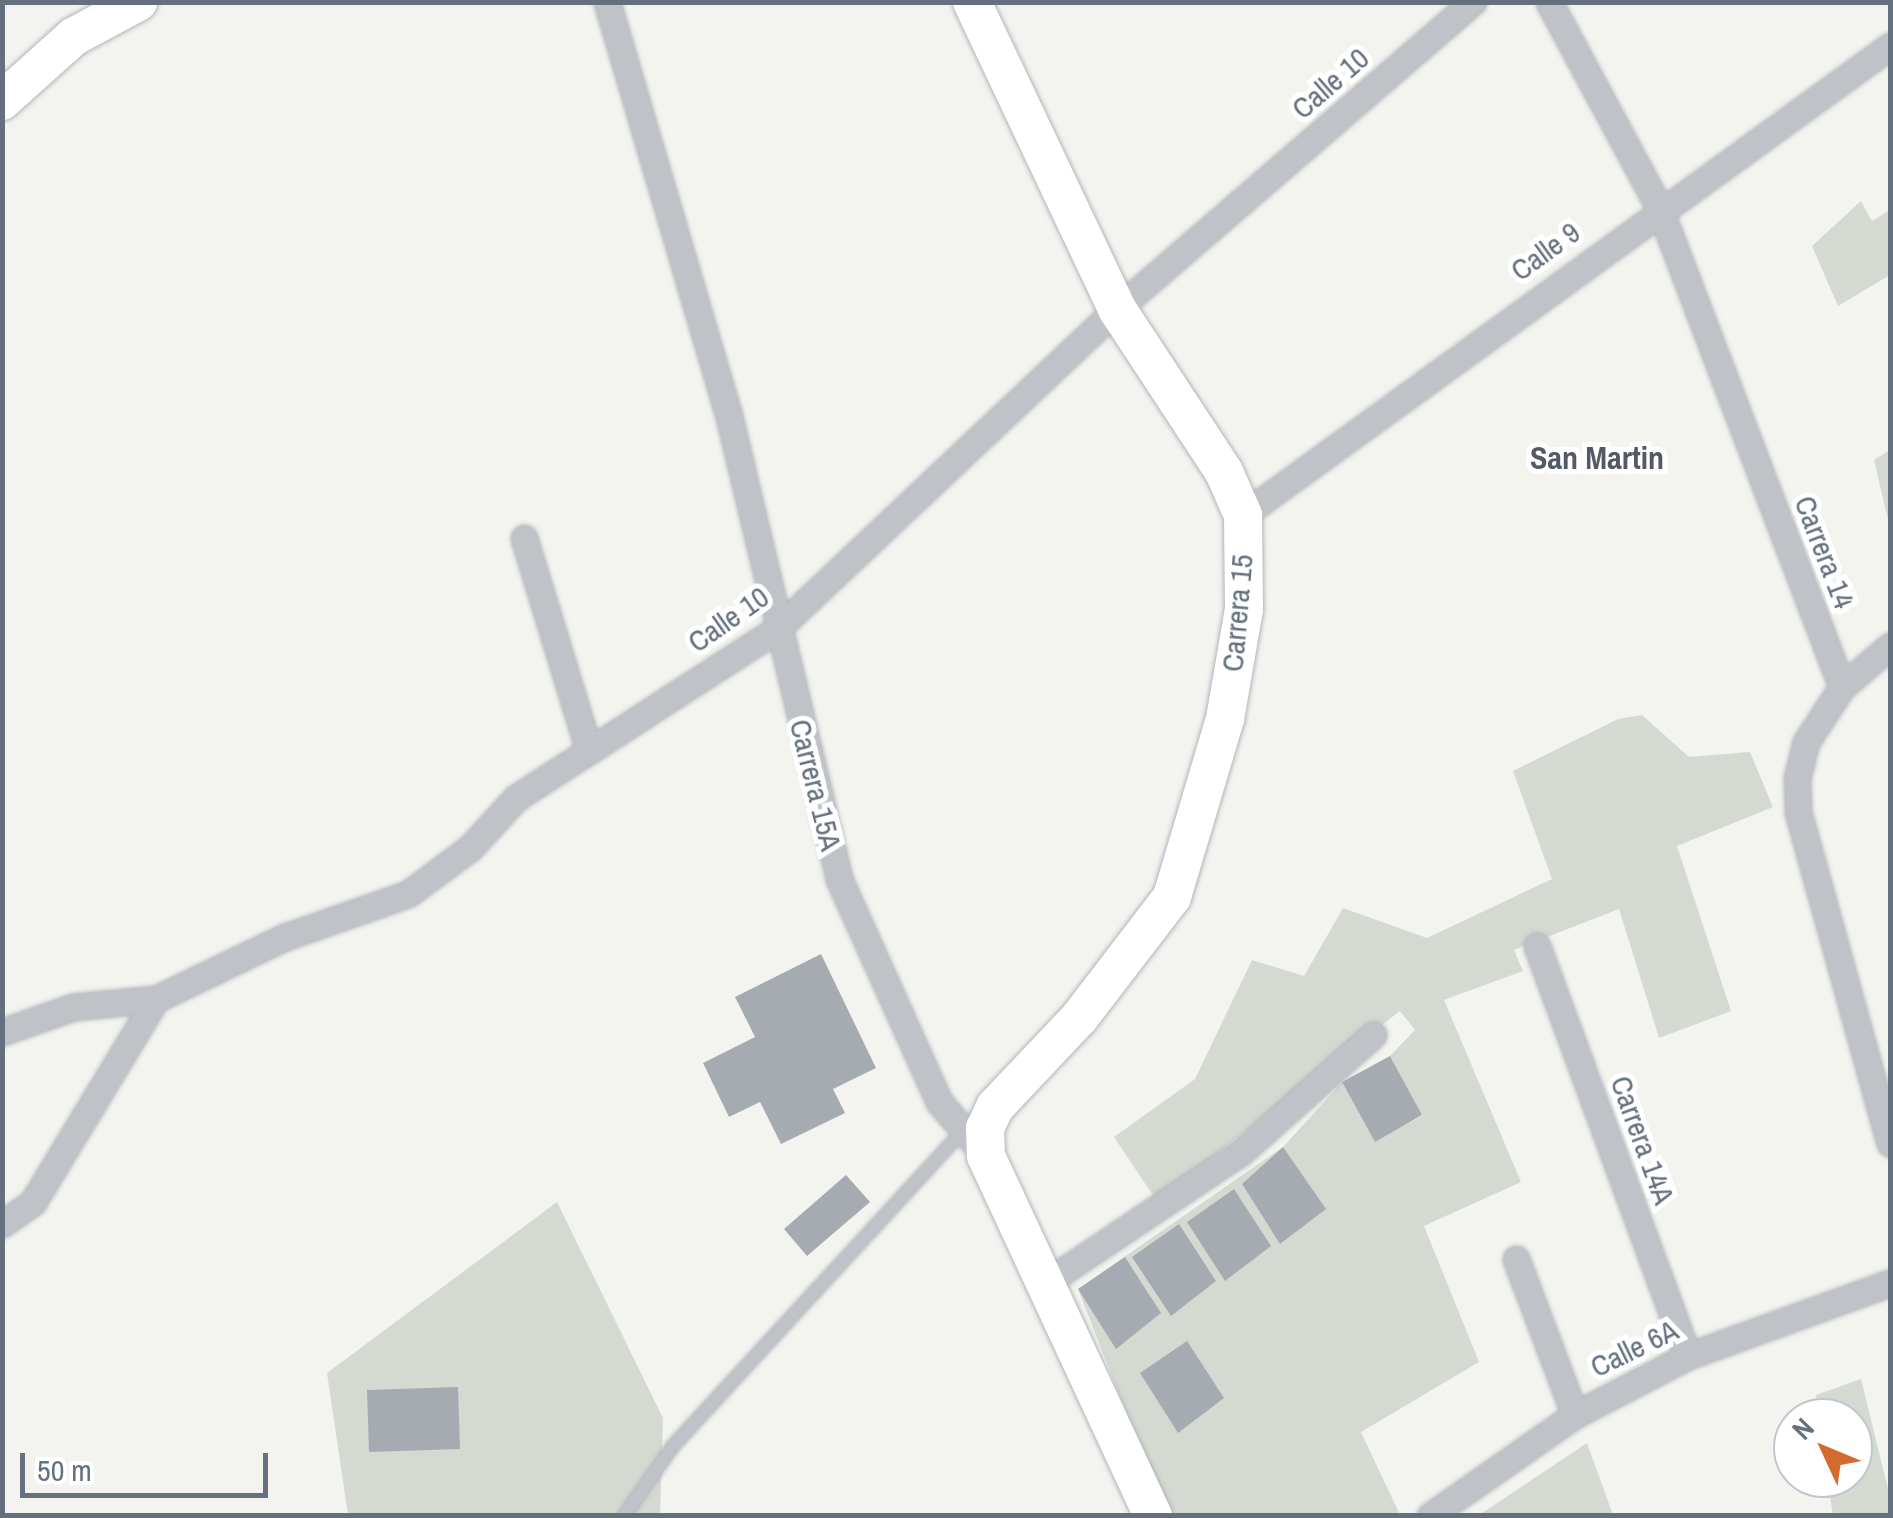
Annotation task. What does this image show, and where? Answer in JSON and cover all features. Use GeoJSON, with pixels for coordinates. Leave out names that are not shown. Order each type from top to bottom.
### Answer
{"type":"FeatureCollection","features":[{"type":"Feature","properties":{"kind":"street","name":"Carrera 15A"},"geometry":{"type":"LineString","coordinates":[[607,2],[728,412],[839,879],[939,1102],[974,1145],[1046,1282],[1153,1516]]}},
{"type":"Feature","properties":{"kind":"street","name":"Carrera 15"},"geometry":{"type":"LineString","coordinates":[[972,2],[1117,309],[1224,472],[1243,515],[1244,610],[1225,719],[1172,897],[1080,1018],[994,1107],[974,1145]]}},
{"type":"Feature","properties":{"kind":"street","name":"Calle 10"},"geometry":{"type":"LineString","coordinates":[[156,998],[285,937],[408,894],[470,848],[516,798],[777,629],[1117,309],[1473,2]]}},
{"type":"Feature","properties":{"kind":"street","name":"Carrera 14"},"geometry":{"type":"LineString","coordinates":[[1550,2],[1659,208],[1842,686]]}},
{"type":"Feature","properties":{"kind":"street"},"geometry":{"type":"LineString","coordinates":[[2,102],[33,68],[124,6]]}},
{"type":"Feature","properties":{"kind":"street","name":"Calle 9"},"geometry":{"type":"LineString","coordinates":[[1243,515],[1659,208],[1890,46]]}},
{"type":"Feature","properties":{"kind":"street"},"geometry":{"type":"LineString","coordinates":[[524,538],[589,750]]}},
{"type":"Feature","properties":{"kind":"street"},"geometry":{"type":"LineString","coordinates":[[1890,646],[1842,686],[1812,726],[1802,752],[1798,812],[1890,1143]]}},
{"type":"Feature","properties":{"kind":"street","name":"Carrera 14A"},"geometry":{"type":"LineString","coordinates":[[1537,946],[1688,1356]]}},
{"type":"Feature","properties":{"kind":"street"},"geometry":{"type":"LineString","coordinates":[[2,1032],[73,1007],[156,998]]}},
{"type":"Feature","properties":{"kind":"street"},"geometry":{"type":"LineString","coordinates":[[2,1224],[32,1202],[156,998]]}},
{"type":"Feature","properties":{"kind":"street"},"geometry":{"type":"LineString","coordinates":[[1046,1282],[1240,1153],[1374,1035]]}},
{"type":"Feature","properties":{"kind":"street"},"geometry":{"type":"LineString","coordinates":[[1516,1259],[1575,1415]]}},
{"type":"Feature","properties":{"kind":"street","name":"Calle 6A"},"geometry":{"type":"LineString","coordinates":[[1430,1516],[1575,1415],[1688,1356],[1890,1284]]}},
{"type":"Feature","properties":{"kind":"lane"},"geometry":{"type":"LineString","coordinates":[[624,1516],[674,1446],[974,1145]]}},
{"type":"Feature","properties":{"kind":"shaded area"},"geometry":{"type":"Polygon","coordinates":[[[1861,201],[1872,221],[1890,210],[1890,275],[1838,306],[1812,246],[1861,201]]]}},
{"type":"Feature","properties":{"kind":"shaded area"},"geometry":{"type":"Polygon","coordinates":[[[1890,450],[1890,528],[1874,460],[1890,450]]]}},
{"type":"Feature","properties":{"kind":"shaded area"},"geometry":{"type":"Polygon","coordinates":[[[1642,715],[1689,757],[1750,752],[1773,807],[1677,846],[1731,1011],[1659,1038],[1619,909],[1514,950],[1523,971],[1444,1000],[1521,1182],[1424,1226],[1479,1362],[1361,1432],[1400,1515],[1166,1515],[1078,1289],[1283,1147],[1342,1082],[1375,1141],[1422,1116],[1390,1056],[1415,1030],[1400,1011],[1156,1200],[1114,1137],[1195,1079],[1252,960],[1304,976],[1343,908],[1427,938],[1552,879],[1513,771],[1618,719],[1642,715]]]}},
{"type":"Feature","properties":{"kind":"shaded area"},"geometry":{"type":"Polygon","coordinates":[[[557,1202],[663,1418],[660,1515],[348,1515],[327,1373],[557,1202]]]}},
{"type":"Feature","properties":{"kind":"shaded area"},"geometry":{"type":"Polygon","coordinates":[[[1861,1379],[1866,1398],[1816,1398],[1861,1379]]]}},
{"type":"Feature","properties":{"kind":"shaded area"},"geometry":{"type":"Polygon","coordinates":[[[1873,1428],[1890,1497],[1890,1515],[1833,1515],[1830,1498],[1873,1498],[1873,1428]]]}},
{"type":"Feature","properties":{"kind":"shaded area"},"geometry":{"type":"Polygon","coordinates":[[[1587,1443],[1613,1515],[1479,1515],[1587,1443]]]}},
{"type":"Feature","properties":{"kind":"building"},"geometry":{"type":"Polygon","coordinates":[[[821,954],[876,1068],[833,1089],[845,1113],[781,1144],[760,1102],[729,1117],[703,1063],[755,1037],[735,997],[821,954]]]}},
{"type":"Feature","properties":{"kind":"building"},"geometry":{"type":"Polygon","coordinates":[[[1390,1056],[1422,1115],[1375,1142],[1342,1082],[1390,1056]]]}},
{"type":"Feature","properties":{"kind":"building"},"geometry":{"type":"Polygon","coordinates":[[[1283,1147],[1326,1209],[1280,1244],[1242,1184],[1283,1147]]]}},
{"type":"Feature","properties":{"kind":"building"},"geometry":{"type":"Polygon","coordinates":[[[846,1175],[870,1202],[807,1256],[784,1229],[846,1175]]]}},
{"type":"Feature","properties":{"kind":"building"},"geometry":{"type":"Polygon","coordinates":[[[1234,1189],[1271,1246],[1225,1281],[1187,1222],[1234,1189]]]}},
{"type":"Feature","properties":{"kind":"building"},"geometry":{"type":"Polygon","coordinates":[[[1179,1224],[1216,1281],[1171,1316],[1132,1257],[1179,1224]]]}},
{"type":"Feature","properties":{"kind":"building"},"geometry":{"type":"Polygon","coordinates":[[[1125,1257],[1161,1313],[1116,1349],[1078,1289],[1125,1257]]]}},
{"type":"Feature","properties":{"kind":"building"},"geometry":{"type":"Polygon","coordinates":[[[1187,1341],[1224,1398],[1178,1433],[1140,1373],[1187,1341]]]}},
{"type":"Feature","properties":{"kind":"building"},"geometry":{"type":"Polygon","coordinates":[[[458,1387],[460,1449],[369,1452],[367,1390],[458,1387]]]}},
{"type":"Feature","properties":{"kind":"district","name":"San Martin"},"geometry":{"type":"Point","coordinates":[1597,458]}}]}
